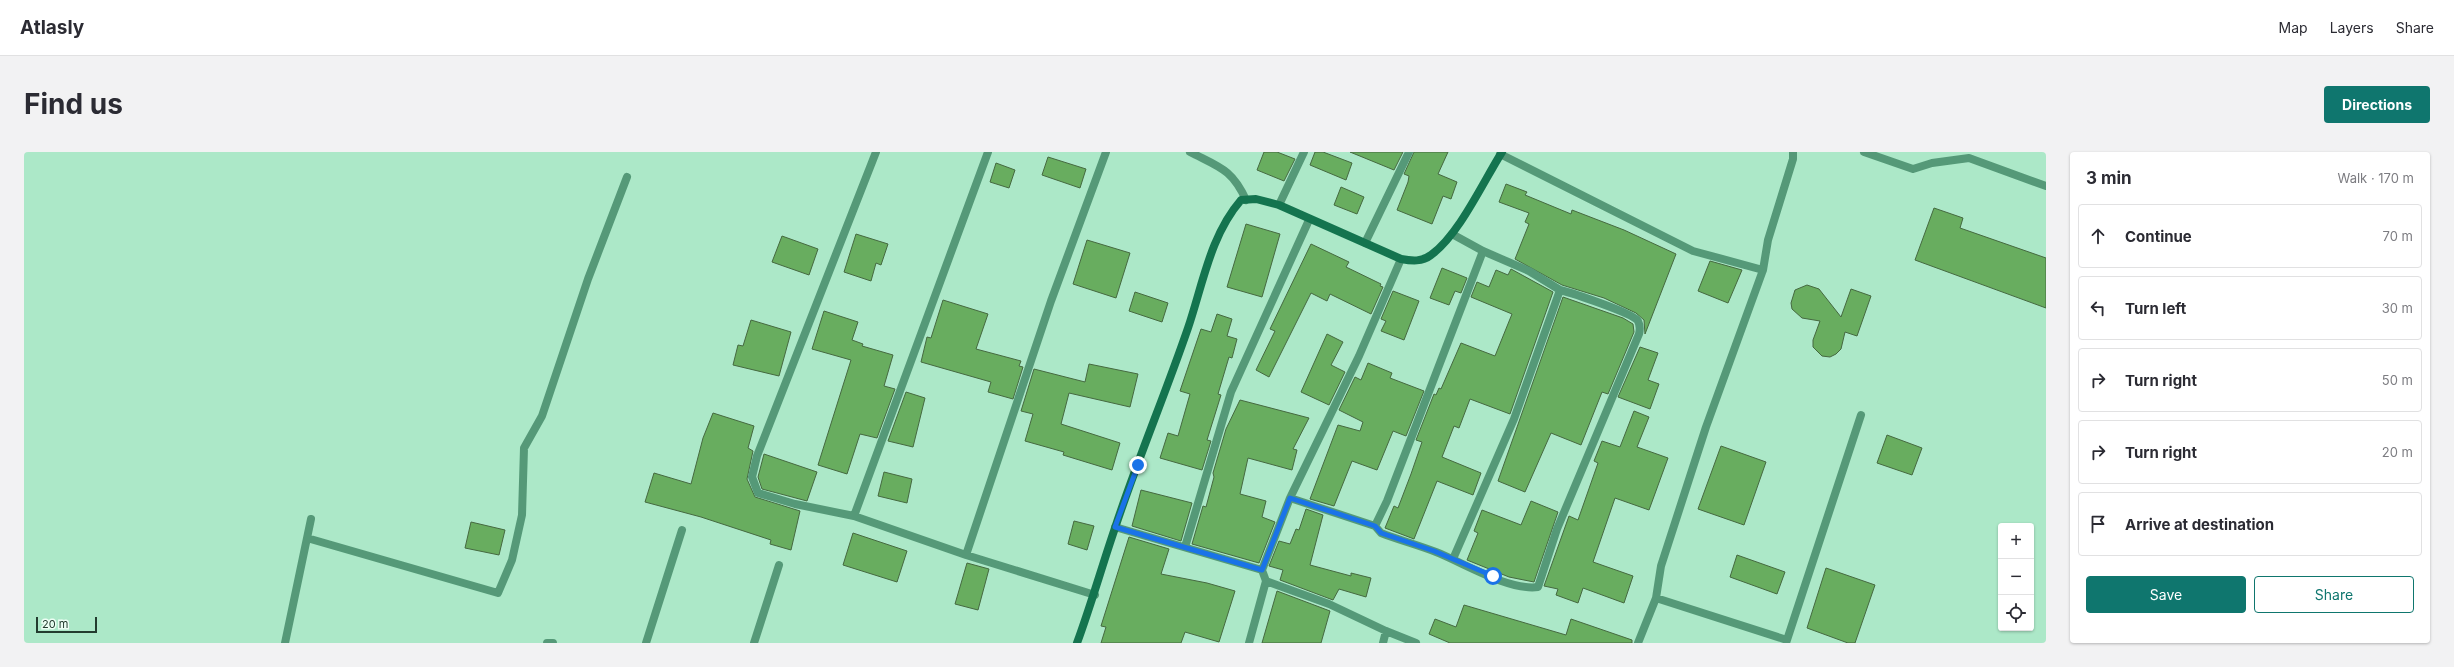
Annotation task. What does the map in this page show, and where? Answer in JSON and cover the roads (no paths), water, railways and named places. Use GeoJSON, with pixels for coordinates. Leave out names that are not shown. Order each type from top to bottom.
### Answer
{"type":"FeatureCollection","features":[{"type":"Feature","properties":{"kind":"main road"},"geometry":{"type":"LineString","coordinates":[[1077,643],[1095,594],[1115,527],[1188,327],[1214,244],[1231,212],[1241,200],[1256,199],[1278,205],[1309,220],[1401,259],[1416,261],[1430,256],[1452,234],[1501,153]]}},
{"type":"Feature","properties":{"kind":"street"},"geometry":{"type":"LineString","coordinates":[[876,152],[763,438],[752,477],[758,493],[795,504],[854,516],[966,555],[1095,594]]}},
{"type":"Feature","properties":{"kind":"street"},"geometry":{"type":"LineString","coordinates":[[854,516],[988,152]]}},
{"type":"Feature","properties":{"kind":"street"},"geometry":{"type":"LineString","coordinates":[[966,555],[1051,301],[1106,152]]}},
{"type":"Feature","properties":{"kind":"street"},"geometry":{"type":"LineString","coordinates":[[1190,152],[1231,175],[1237,181],[1246,200]]}},
{"type":"Feature","properties":{"kind":"street"},"geometry":{"type":"LineString","coordinates":[[1278,205],[1304,152]]}},
{"type":"Feature","properties":{"kind":"street"},"geometry":{"type":"LineString","coordinates":[[1365,243],[1409,152]]}},
{"type":"Feature","properties":{"kind":"street"},"geometry":{"type":"LineString","coordinates":[[1638,643],[1656,598],[1660,566],[1706,427],[1763,270],[1768,240],[1793,159],[1793,152]]}},
{"type":"Feature","properties":{"kind":"street"},"geometry":{"type":"LineString","coordinates":[[1864,152],[1913,170],[1932,163],[1969,158],[2046,186]]}},
{"type":"Feature","properties":{"kind":"street"},"geometry":{"type":"LineString","coordinates":[[1501,153],[1693,251],[1763,270]]}},
{"type":"Feature","properties":{"kind":"street"},"geometry":{"type":"LineString","coordinates":[[307,538],[498,592],[512,560],[522,515],[524,448],[542,416],[588,279],[627,177]]}},
{"type":"Feature","properties":{"kind":"street"},"geometry":{"type":"LineString","coordinates":[[1185,547],[1231,392],[1309,220]]}},
{"type":"Feature","properties":{"kind":"street"},"geometry":{"type":"LineString","coordinates":[[1290,498],[1375,526],[1381,533],[1453,559],[1519,586],[1538,587],[1557,529],[1639,334],[1638,322],[1634,317],[1560,290],[1529,271],[1483,251],[1452,234]]}},
{"type":"Feature","properties":{"kind":"street"},"geometry":{"type":"LineString","coordinates":[[1375,526],[1387,500],[1483,251]]}},
{"type":"Feature","properties":{"kind":"street"},"geometry":{"type":"LineString","coordinates":[[1249,643],[1266,581],[1262,570],[1290,498],[1359,356],[1401,259]]}},
{"type":"Feature","properties":{"kind":"street"},"geometry":{"type":"LineString","coordinates":[[1453,559],[1514,419],[1560,290]]}},
{"type":"Feature","properties":{"kind":"street"},"geometry":{"type":"LineString","coordinates":[[1656,598],[1786,642],[1861,415]]}},
{"type":"Feature","properties":{"kind":"street"},"geometry":{"type":"LineString","coordinates":[[285,643],[311,519]]}},
{"type":"Feature","properties":{"kind":"street"},"geometry":{"type":"LineString","coordinates":[[1115,527],[1262,570]]}},
{"type":"Feature","properties":{"kind":"street"},"geometry":{"type":"LineString","coordinates":[[646,643],[682,530]]}},
{"type":"Feature","properties":{"kind":"street"},"geometry":{"type":"LineString","coordinates":[[754,643],[779,565]]}},
{"type":"Feature","properties":{"kind":"street"},"geometry":{"type":"LineString","coordinates":[[1266,581],[1329,604],[1386,632],[1416,643]]}},
{"type":"Feature","properties":{"kind":"street"},"geometry":{"type":"LineString","coordinates":[[1383,643],[1386,632]]}},
{"type":"Feature","properties":{"kind":"street"},"geometry":{"type":"LineString","coordinates":[[547,643],[553,643]]}}]}
